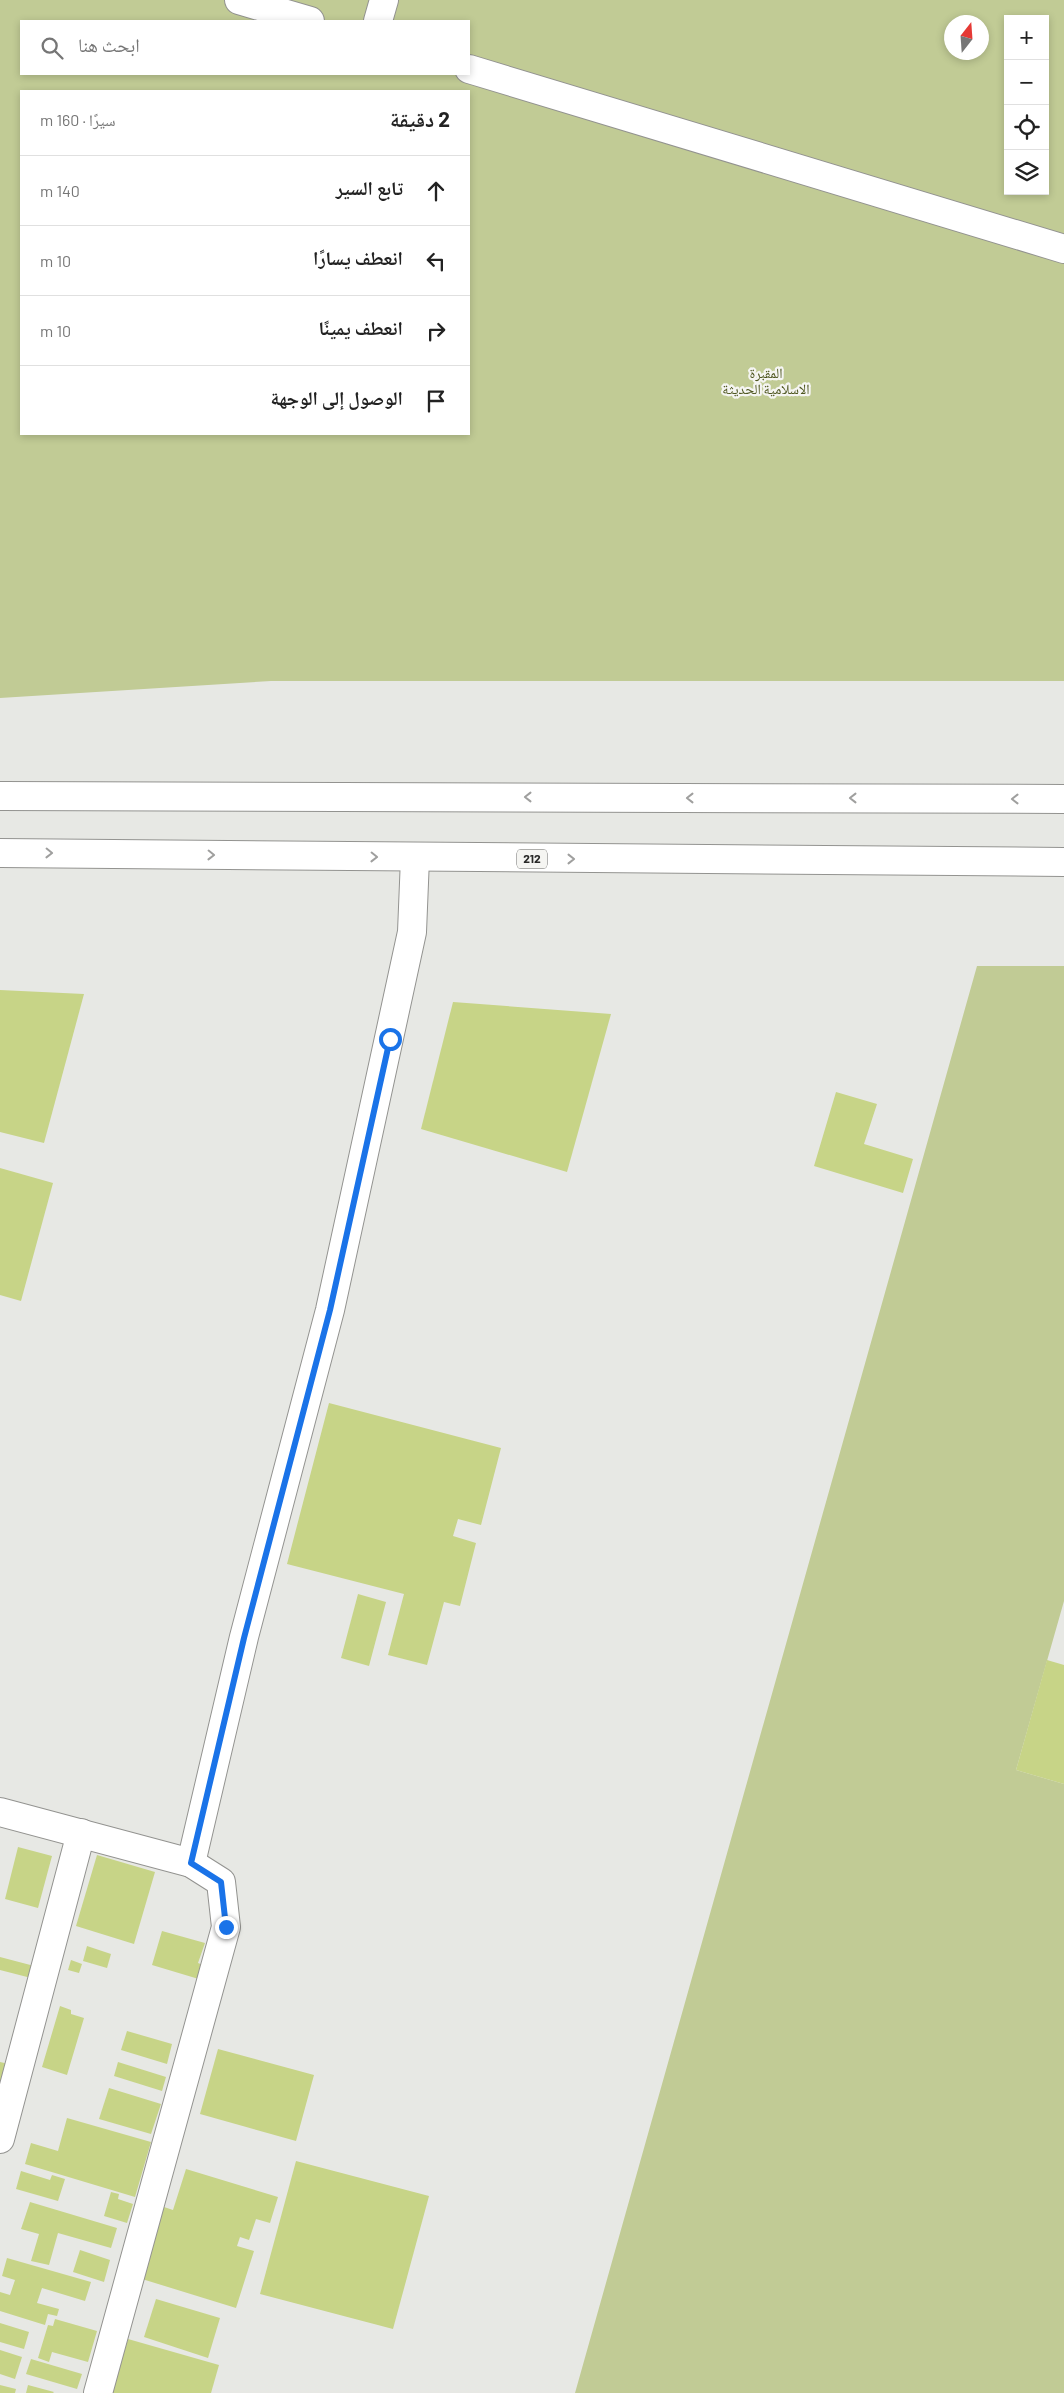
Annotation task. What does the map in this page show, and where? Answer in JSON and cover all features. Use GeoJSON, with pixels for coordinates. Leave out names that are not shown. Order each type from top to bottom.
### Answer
{"type":"FeatureCollection","features":[{"type":"Feature","properties":{"kind":"main road"},"geometry":{"type":"LineString","coordinates":[[239,0],[307,20]]}},
{"type":"Feature","properties":{"kind":"main road"},"geometry":{"type":"LineString","coordinates":[[378,20],[384,0]]}},
{"type":"Feature","properties":{"kind":"main road"},"geometry":{"type":"LineString","coordinates":[[470,69],[1064,249]]}},
{"type":"Feature","properties":{"kind":"main road"},"geometry":{"type":"LineString","coordinates":[[0,796],[1064,799]]}},
{"type":"Feature","properties":{"kind":"main road","name":"212"},"geometry":{"type":"LineString","coordinates":[[0,853],[1064,862]]}},
{"type":"Feature","properties":{"kind":"main road"},"geometry":{"type":"LineString","coordinates":[[191,1863],[244,1638],[334,1291],[412,932],[415,858]]}},
{"type":"Feature","properties":{"kind":"main road"},"geometry":{"type":"LineString","coordinates":[[0,1812],[191,1863],[221,1882],[226,1927],[98,2393]]}},
{"type":"Feature","properties":{"kind":"main road"},"geometry":{"type":"LineString","coordinates":[[0,2139],[81,1833]]}},
{"type":"Feature","properties":{"kind":"green space","name":"المقبرة الاسلامية الحديثة"},"geometry":{"type":"Polygon","coordinates":[[[0,0],[1064,0],[1064,681],[271,681],[0,698],[0,0]]]}},
{"type":"Feature","properties":{"kind":"green space"},"geometry":{"type":"Polygon","coordinates":[[[977,966],[1064,966],[1064,1601],[1016,1770],[1064,1784],[1064,2393],[575,2393],[977,966]]]}},
{"type":"Feature","properties":{"kind":"building"},"geometry":{"type":"Polygon","coordinates":[[[0,990],[84,994],[44,1143],[0,1132],[0,990]]]}},
{"type":"Feature","properties":{"kind":"building"},"geometry":{"type":"Polygon","coordinates":[[[453,1002],[611,1014],[567,1172],[421,1129],[453,1002]]]}},
{"type":"Feature","properties":{"kind":"building"},"geometry":{"type":"Polygon","coordinates":[[[836,1092],[877,1104],[864,1144],[913,1159],[903,1193],[814,1166],[836,1092]]]}},
{"type":"Feature","properties":{"kind":"building"},"geometry":{"type":"Polygon","coordinates":[[[0,1168],[53,1183],[21,1301],[0,1295],[0,1168]]]}},
{"type":"Feature","properties":{"kind":"building"},"geometry":{"type":"Polygon","coordinates":[[[329,1403],[501,1448],[481,1525],[458,1519],[453,1536],[476,1543],[460,1606],[444,1602],[427,1665],[388,1655],[404,1594],[287,1564],[329,1403]]]}},
{"type":"Feature","properties":{"kind":"building"},"geometry":{"type":"Polygon","coordinates":[[[358,1594],[386,1602],[369,1666],[341,1658],[358,1594]]]}},
{"type":"Feature","properties":{"kind":"building"},"geometry":{"type":"Polygon","coordinates":[[[1047,1660],[1064,1665],[1064,1784],[1016,1770],[1047,1660]]]}},
{"type":"Feature","properties":{"kind":"building"},"geometry":{"type":"Polygon","coordinates":[[[18,1847],[52,1856],[38,1908],[5,1899],[18,1847]]]}},
{"type":"Feature","properties":{"kind":"building"},"geometry":{"type":"Polygon","coordinates":[[[97,1855],[155,1872],[134,1944],[76,1926],[97,1855]]]}},
{"type":"Feature","properties":{"kind":"building"},"geometry":{"type":"Polygon","coordinates":[[[162,1931],[205,1943],[198,1963],[206,1966],[202,1980],[152,1965],[162,1931]]]}},
{"type":"Feature","properties":{"kind":"building"},"geometry":{"type":"Polygon","coordinates":[[[87,1946],[111,1954],[107,1968],[83,1961],[87,1946]]]}},
{"type":"Feature","properties":{"kind":"building"},"geometry":{"type":"Polygon","coordinates":[[[0,1957],[38,1967],[35,1979],[0,1970],[0,1957]]]}},
{"type":"Feature","properties":{"kind":"building"},"geometry":{"type":"Polygon","coordinates":[[[71,1960],[82,1964],[79,1973],[68,1970],[71,1960]]]}},
{"type":"Feature","properties":{"kind":"building"},"geometry":{"type":"Polygon","coordinates":[[[60,2006],[71,2010],[71,2014],[84,2018],[67,2075],[42,2067],[60,2006]]]}},
{"type":"Feature","properties":{"kind":"building"},"geometry":{"type":"Polygon","coordinates":[[[127,2031],[172,2044],[167,2064],[121,2050],[127,2031]]]}},
{"type":"Feature","properties":{"kind":"building"},"geometry":{"type":"Polygon","coordinates":[[[218,2049],[314,2075],[296,2141],[200,2114],[218,2049]]]}},
{"type":"Feature","properties":{"kind":"building"},"geometry":{"type":"Polygon","coordinates":[[[0,2062],[9,2064],[0,2095],[0,2062]]]}},
{"type":"Feature","properties":{"kind":"building"},"geometry":{"type":"Polygon","coordinates":[[[118,2062],[166,2077],[162,2091],[114,2076],[118,2062]]]}},
{"type":"Feature","properties":{"kind":"building"},"geometry":{"type":"Polygon","coordinates":[[[109,2088],[161,2104],[151,2134],[99,2119],[109,2088]]]}},
{"type":"Feature","properties":{"kind":"building"},"geometry":{"type":"Polygon","coordinates":[[[67,2118],[151,2142],[135,2197],[25,2164],[31,2143],[58,2151],[67,2118]]]}},
{"type":"Feature","properties":{"kind":"building"},"geometry":{"type":"Polygon","coordinates":[[[296,2161],[429,2196],[393,2329],[260,2294],[296,2161]]]}},
{"type":"Feature","properties":{"kind":"building"},"geometry":{"type":"Polygon","coordinates":[[[186,2169],[278,2197],[270,2223],[256,2219],[249,2240],[240,2237],[237,2246],[254,2251],[236,2308],[142,2279],[164,2207],[173,2210],[186,2169]]]}},
{"type":"Feature","properties":{"kind":"building"},"geometry":{"type":"Polygon","coordinates":[[[21,2171],[50,2180],[52,2175],[65,2179],[58,2201],[16,2189],[21,2171]]]}},
{"type":"Feature","properties":{"kind":"building"},"geometry":{"type":"Polygon","coordinates":[[[111,2192],[119,2194],[118,2199],[133,2204],[127,2223],[104,2216],[111,2192]]]}},
{"type":"Feature","properties":{"kind":"building"},"geometry":{"type":"Polygon","coordinates":[[[30,2202],[117,2228],[111,2248],[58,2233],[49,2265],[31,2261],[39,2234],[21,2229],[30,2202]]]}},
{"type":"Feature","properties":{"kind":"building"},"geometry":{"type":"Polygon","coordinates":[[[80,2250],[110,2260],[104,2282],[73,2272],[80,2250]]]}},
{"type":"Feature","properties":{"kind":"building"},"geometry":{"type":"Polygon","coordinates":[[[7,2258],[91,2282],[85,2301],[42,2288],[37,2303],[59,2309],[57,2316],[48,2314],[45,2325],[0,2311],[0,2292],[10,2295],[15,2280],[2,2276],[7,2258]]]}},
{"type":"Feature","properties":{"kind":"building"},"geometry":{"type":"Polygon","coordinates":[[[156,2299],[220,2318],[208,2358],[144,2337],[156,2299]]]}},
{"type":"Feature","properties":{"kind":"building"},"geometry":{"type":"Polygon","coordinates":[[[55,2319],[97,2331],[88,2362],[52,2352],[49,2362],[38,2358],[48,2325],[53,2326],[55,2319]]]}},
{"type":"Feature","properties":{"kind":"building"},"geometry":{"type":"Polygon","coordinates":[[[0,2323],[29,2332],[24,2349],[0,2342],[0,2323]]]}},
{"type":"Feature","properties":{"kind":"building"},"geometry":{"type":"Polygon","coordinates":[[[128,2339],[219,2365],[211,2393],[112,2393],[128,2339]]]}},
{"type":"Feature","properties":{"kind":"building"},"geometry":{"type":"Polygon","coordinates":[[[0,2350],[22,2357],[15,2379],[0,2374],[0,2350]]]}},
{"type":"Feature","properties":{"kind":"building"},"geometry":{"type":"Polygon","coordinates":[[[31,2359],[82,2374],[77,2389],[26,2374],[31,2359]]]}},
{"type":"Feature","properties":{"kind":"building"},"geometry":{"type":"Polygon","coordinates":[[[0,2385],[16,2389],[15,2393],[0,2393],[0,2385]]]}},
{"type":"Feature","properties":{"kind":"building"},"geometry":{"type":"Polygon","coordinates":[[[28,2385],[54,2392],[26,2393],[28,2385]]]}},
{"type":"Feature","properties":{"kind":"route"},"geometry":{"type":"LineString","coordinates":[[226,1927],[221,1882],[191,1863],[244,1638],[330,1310],[390,1039]]}}]}
